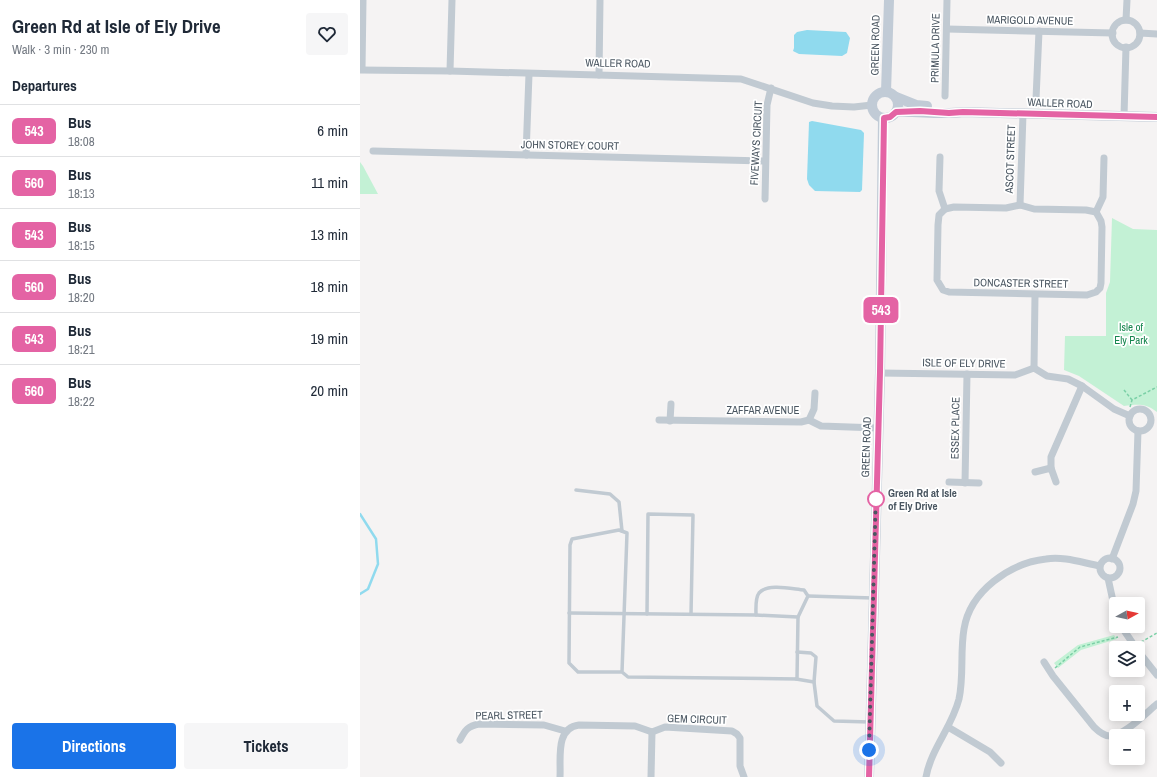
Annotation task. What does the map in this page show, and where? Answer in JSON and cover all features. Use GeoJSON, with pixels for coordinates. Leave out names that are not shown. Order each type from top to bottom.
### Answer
{"type":"FeatureCollection","features":[{"type":"Feature","properties":{"kind":"street"},"geometry":{"type":"LineString","coordinates":[[361,70],[363,0]]}},
{"type":"Feature","properties":{"kind":"street"},"geometry":{"type":"LineString","coordinates":[[450,71],[452,0]]}},
{"type":"Feature","properties":{"kind":"street"},"geometry":{"type":"LineString","coordinates":[[599,74],[600,0]]}},
{"type":"Feature","properties":{"kind":"street","name":"GREEN ROAD"},"geometry":{"type":"LineString","coordinates":[[886,92],[889,0]]}},
{"type":"Feature","properties":{"kind":"street","name":"PRIMULA DRIVE"},"geometry":{"type":"LineString","coordinates":[[945,96],[947,0]]}},
{"type":"Feature","properties":{"kind":"street"},"geometry":{"type":"LineString","coordinates":[[1126,20],[1127,0]]}},
{"type":"Feature","properties":{"kind":"street"},"geometry":{"type":"LineString","coordinates":[[1126,20],[1137,26],[1140,33],[1139,38],[1134,45],[1126,47],[1118,44],[1112,33],[1113,29],[1119,22],[1126,20]]}},
{"type":"Feature","properties":{"kind":"street","name":"MARIGOLD AVENUE"},"geometry":{"type":"LineString","coordinates":[[947,29],[1112,33]]}},
{"type":"Feature","properties":{"kind":"street"},"geometry":{"type":"LineString","coordinates":[[1036,99],[1039,31]]}},
{"type":"Feature","properties":{"kind":"street"},"geometry":{"type":"LineString","coordinates":[[1140,33],[1157,34]]}},
{"type":"Feature","properties":{"kind":"street"},"geometry":{"type":"LineString","coordinates":[[1124,116],[1126,47]]}},
{"type":"Feature","properties":{"kind":"street","name":"WALLER ROAD"},"geometry":{"type":"LineString","coordinates":[[361,70],[599,74],[741,79],[814,103],[854,107],[872,105]]}},
{"type":"Feature","properties":{"kind":"street"},"geometry":{"type":"LineString","coordinates":[[526,155],[529,74]]}},
{"type":"Feature","properties":{"kind":"street","name":"FIVEWAYS CIRCUIT"},"geometry":{"type":"LineString","coordinates":[[765,199],[767,105],[771,88]]}},
{"type":"Feature","properties":{"kind":"street"},"geometry":{"type":"LineString","coordinates":[[886,92],[896,97],[898,105],[896,112],[890,117],[884,118],[877,115],[872,105],[876,95],[886,92]]}},
{"type":"Feature","properties":{"kind":"street","name":"WALLER ROAD"},"geometry":{"type":"LineString","coordinates":[[896,97],[916,105],[950,108],[963,112]]}},
{"type":"Feature","properties":{"kind":"street","name":"WALLER ROAD"},"geometry":{"type":"LineString","coordinates":[[896,112],[920,111],[949,113],[963,112],[1157,117]]}},
{"type":"Feature","properties":{"kind":"street","name":"ASCOT STREET"},"geometry":{"type":"LineString","coordinates":[[1020,205],[1023,114]]}},
{"type":"Feature","properties":{"kind":"street","name":"GREEN ROAD"},"geometry":{"type":"LineString","coordinates":[[869,777],[880,372],[884,118]]}},
{"type":"Feature","properties":{"kind":"street","name":"JOHN STOREY COURT"},"geometry":{"type":"LineString","coordinates":[[373,151],[765,161]]}},
{"type":"Feature","properties":{"kind":"street"},"geometry":{"type":"LineString","coordinates":[[940,157],[939,191],[945,209],[954,207],[1006,208],[1020,205],[1034,209],[1086,210],[1096,212],[1103,197],[1104,158]]}},
{"type":"Feature","properties":{"kind":"street","name":"DONCASTER STREET"},"geometry":{"type":"LineString","coordinates":[[945,209],[940,215],[937,280],[944,290],[949,292],[1035,295],[1087,295],[1092,294],[1100,288],[1102,227],[1101,221],[1096,212]]}},
{"type":"Feature","properties":{"kind":"street"},"geometry":{"type":"LineString","coordinates":[[1035,295],[1034,368],[1047,376],[1068,379],[1082,386],[1114,409],[1130,416]]}},
{"type":"Feature","properties":{"kind":"street","name":"ISLE OF ELY DRIVE"},"geometry":{"type":"LineString","coordinates":[[880,372],[1015,375],[1034,368]]}},
{"type":"Feature","properties":{"kind":"street","name":"ESSEX PLACE"},"geometry":{"type":"LineString","coordinates":[[964,483],[967,374]]}},
{"type":"Feature","properties":{"kind":"street"},"geometry":{"type":"LineString","coordinates":[[1056,482],[1051,468],[1051,457],[1082,386]]}},
{"type":"Feature","properties":{"kind":"street"},"geometry":{"type":"LineString","coordinates":[[809,420],[814,409],[814,393]]}},
{"type":"Feature","properties":{"kind":"street"},"geometry":{"type":"LineString","coordinates":[[670,421],[671,404]]}},
{"type":"Feature","properties":{"kind":"street"},"geometry":{"type":"LineString","coordinates":[[1141,409],[1148,413],[1154,421],[1146,428],[1138,431],[1130,426],[1130,416],[1134,411],[1141,409]]}},
{"type":"Feature","properties":{"kind":"street","name":"ZAFFAR AVENUE"},"geometry":{"type":"LineString","coordinates":[[659,420],[802,422],[809,420],[821,426],[878,428]]}},
{"type":"Feature","properties":{"kind":"street"},"geometry":{"type":"LineString","coordinates":[[1112,559],[1133,504],[1136,491],[1138,431]]}},
{"type":"Feature","properties":{"kind":"street"},"geometry":{"type":"LineString","coordinates":[[1035,472],[1051,468]]}},
{"type":"Feature","properties":{"kind":"street"},"geometry":{"type":"LineString","coordinates":[[949,482],[979,483]]}},
{"type":"Feature","properties":{"kind":"street"},"geometry":{"type":"LineString","coordinates":[[926,777],[934,752],[948,727],[958,700],[961,685],[964,629],[969,613],[977,599],[998,577],[1014,568],[1046,559],[1064,558],[1100,566]]}},
{"type":"Feature","properties":{"kind":"street"},"geometry":{"type":"LineString","coordinates":[[1112,559],[1118,563],[1120,570],[1116,577],[1108,578],[1102,574],[1100,566],[1105,560],[1112,559]]}},
{"type":"Feature","properties":{"kind":"street"},"geometry":{"type":"LineString","coordinates":[[1108,578],[1112,597]]}},
{"type":"Feature","properties":{"kind":"street"},"geometry":{"type":"LineString","coordinates":[[1145,660],[1157,675]]}},
{"type":"Feature","properties":{"kind":"street"},"geometry":{"type":"LineString","coordinates":[[1044,662],[1094,727],[1100,732],[1110,736],[1121,733],[1157,704]]}},
{"type":"Feature","properties":{"kind":"street","name":"PEARL STREET"},"geometry":{"type":"LineString","coordinates":[[460,740],[465,730],[472,725],[479,724],[544,725],[553,726],[566,731]]}},
{"type":"Feature","properties":{"kind":"street"},"geometry":{"type":"LineString","coordinates":[[560,777],[562,741],[566,731],[573,726],[635,726],[652,732],[651,777]]}},
{"type":"Feature","properties":{"kind":"street","name":"GEM CIRCUIT"},"geometry":{"type":"LineString","coordinates":[[652,732],[665,727],[732,731],[740,738],[740,766],[744,777]]}},
{"type":"Feature","properties":{"kind":"street"},"geometry":{"type":"LineString","coordinates":[[948,727],[990,752],[1001,763]]}},
{"type":"Feature","properties":{"kind":"lane"},"geometry":{"type":"LineString","coordinates":[[576,490],[610,494],[619,502],[622,531]]}},
{"type":"Feature","properties":{"kind":"lane"},"geometry":{"type":"LineString","coordinates":[[647,614],[648,514],[693,515],[691,614]]}},
{"type":"Feature","properties":{"kind":"lane"},"geometry":{"type":"LineString","coordinates":[[622,672],[625,556],[628,539],[627,533],[619,530],[578,537],[572,540],[570,545],[569,663],[578,672],[622,672],[628,676],[795,679],[814,682]]}},
{"type":"Feature","properties":{"kind":"lane"},"geometry":{"type":"LineString","coordinates":[[756,615],[757,597],[760,592],[769,588],[804,590],[808,596]]}},
{"type":"Feature","properties":{"kind":"lane"},"geometry":{"type":"LineString","coordinates":[[808,596],[873,598]]}},
{"type":"Feature","properties":{"kind":"lane"},"geometry":{"type":"LineString","coordinates":[[795,679],[798,617],[808,596]]}},
{"type":"Feature","properties":{"kind":"lane"},"geometry":{"type":"LineString","coordinates":[[570,613],[756,615],[798,617]]}},
{"type":"Feature","properties":{"kind":"lane"},"geometry":{"type":"LineString","coordinates":[[797,652],[811,653],[816,657],[814,682],[817,706],[834,721],[870,722]]}},
{"type":"Feature","properties":{"kind":"path"},"geometry":{"type":"LineString","coordinates":[[1130,407],[1132,400],[1157,387]]}},
{"type":"Feature","properties":{"kind":"path"},"geometry":{"type":"LineString","coordinates":[[1124,390],[1132,400]]}},
{"type":"Feature","properties":{"kind":"path"},"geometry":{"type":"LineString","coordinates":[[1145,642],[1157,633]]}},
{"type":"Feature","properties":{"kind":"path"},"geometry":{"type":"LineString","coordinates":[[1051,672],[1080,647],[1118,637]]}},
{"type":"Feature","properties":{"kind":"green space"},"geometry":{"type":"Polygon","coordinates":[[[360,162],[363,166],[378,194],[360,194],[360,162]]]}},
{"type":"Feature","properties":{"kind":"green space","name":"Isle of Ely Park"},"geometry":{"type":"Polygon","coordinates":[[[1112,218],[1133,229],[1157,230],[1157,412],[1149,407],[1141,405],[1124,406],[1079,376],[1064,370],[1065,336],[1106,336],[1106,293],[1110,282],[1112,218]]]}},
{"type":"Feature","properties":{"kind":"green space"},"geometry":{"type":"Polygon","coordinates":[[[1114,635],[1117,639],[1081,650],[1058,668],[1054,663],[1078,645],[1114,635]]]}},
{"type":"Feature","properties":{"kind":"water"},"geometry":{"type":"Polygon","coordinates":[[[807,30],[846,32],[850,38],[847,53],[842,56],[799,54],[793,51],[794,35],[797,32],[807,30]]]}},
{"type":"Feature","properties":{"kind":"water"},"geometry":{"type":"Polygon","coordinates":[[[812,121],[861,130],[864,133],[862,190],[860,192],[815,191],[809,185],[807,179],[809,122],[812,121]]]}},
{"type":"Feature","properties":{"kind":"waterway"},"geometry":{"type":"LineString","coordinates":[[360,514],[376,539],[378,564],[368,589],[360,594]]}},
{"type":"Feature","properties":{"kind":"bus line","name":"543"},"geometry":{"type":"LineString","coordinates":[[869,777],[880,372],[884,118],[894,115],[896,112],[909,111],[1157,117]]}},
{"type":"Feature","properties":{"kind":"place","name":"Green Rd at Isle of Ely Drive"},"geometry":{"type":"Point","coordinates":[876,499]}},
{"type":"Feature","properties":{"kind":"route"},"geometry":{"type":"LineString","coordinates":[[869,750],[876,492],[876,499]]}}]}
